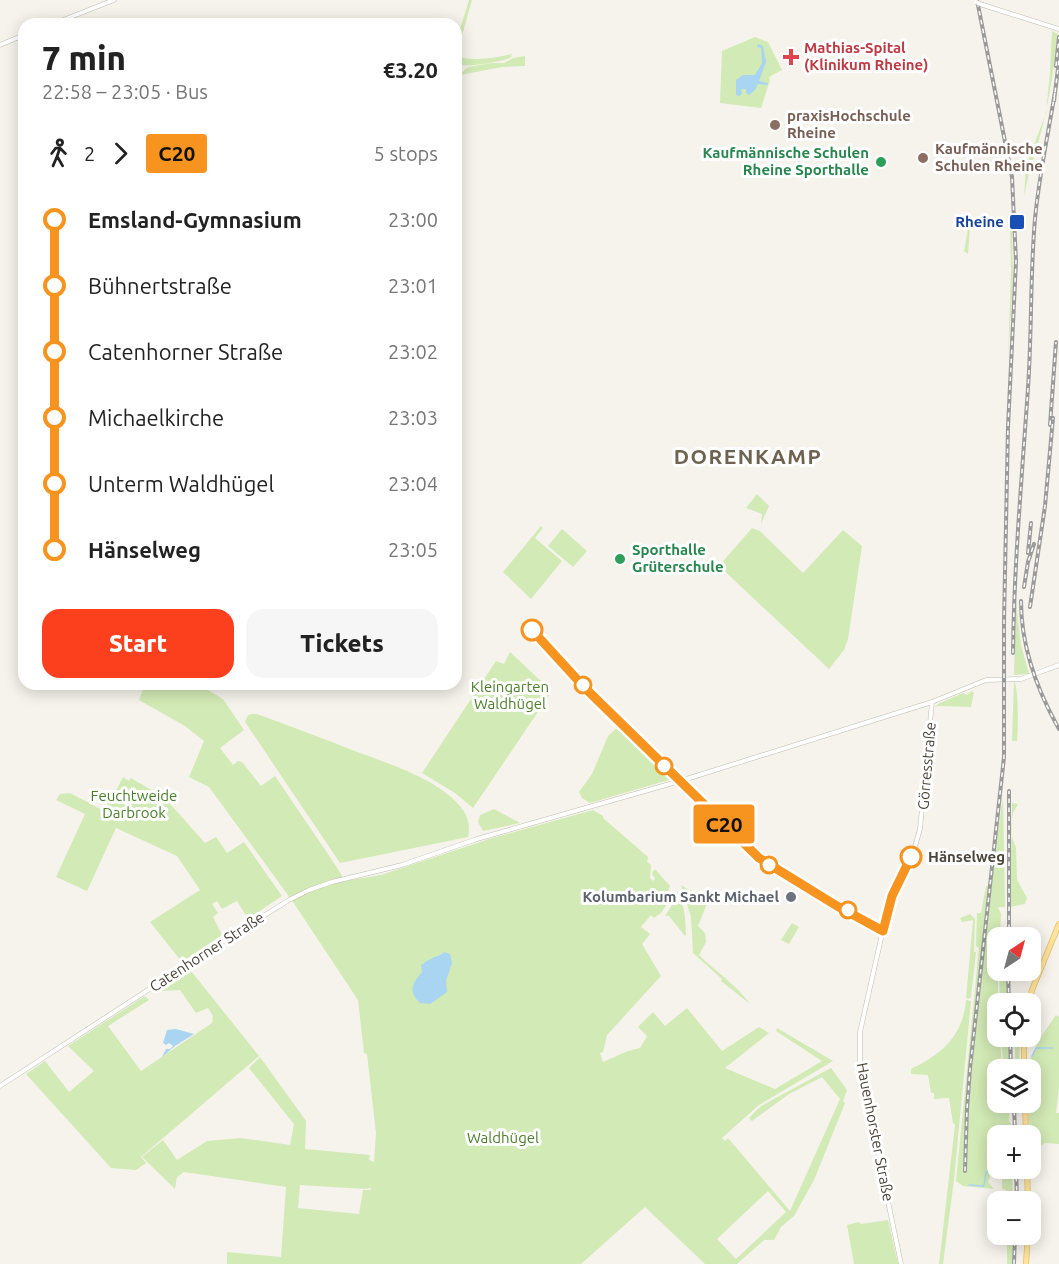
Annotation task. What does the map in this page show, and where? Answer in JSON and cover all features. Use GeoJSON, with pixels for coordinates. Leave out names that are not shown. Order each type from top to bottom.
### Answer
{"type":"FeatureCollection","features":[{"type":"Feature","properties":{"kind":"main road"},"geometry":{"type":"LineString","coordinates":[[1031,993],[1059,924]]}},
{"type":"Feature","properties":{"kind":"main road"},"geometry":{"type":"LineString","coordinates":[[1026,1264],[1027,1245]]}},
{"type":"Feature","properties":{"kind":"street"},"geometry":{"type":"LineString","coordinates":[[68,18],[114,0]]}},
{"type":"Feature","properties":{"kind":"street"},"geometry":{"type":"LineString","coordinates":[[971,0],[1057,29]]}},
{"type":"Feature","properties":{"kind":"street"},"geometry":{"type":"LineString","coordinates":[[0,45],[18,38]]}},
{"type":"Feature","properties":{"kind":"street","name":"Catenhorner Straße"},"geometry":{"type":"LineString","coordinates":[[0,1086],[222,942],[309,890],[402,865],[477,839],[624,798],[932,702],[991,678],[1021,679],[1059,664]]}},
{"type":"Feature","properties":{"kind":"street","name":"Görresstraße"},"geometry":{"type":"LineString","coordinates":[[920,830],[932,702]]}},
{"type":"Feature","properties":{"kind":"street","name":"Hauenhorster Straße"},"geometry":{"type":"LineString","coordinates":[[902,1264],[862,1076],[859,1047],[862,1021],[889,906],[897,883],[914,850],[920,830]]}},
{"type":"Feature","properties":{"kind":"green space"},"geometry":{"type":"Polygon","coordinates":[[[469,0],[472,0],[462,35],[462,23],[469,0]]]}},
{"type":"Feature","properties":{"kind":"green space"},"geometry":{"type":"Polygon","coordinates":[[[1052,31],[1058,34],[1046,109],[1050,72],[1052,31]]]}},
{"type":"Feature","properties":{"kind":"green space"},"geometry":{"type":"Polygon","coordinates":[[[755,37],[768,42],[782,70],[769,77],[761,108],[720,103],[722,51],[755,37]]]}},
{"type":"Feature","properties":{"kind":"green space"},"geometry":{"type":"Polygon","coordinates":[[[512,54],[511,57],[502,60],[463,65],[462,58],[485,58],[512,54]]]}},
{"type":"Feature","properties":{"kind":"green space"},"geometry":{"type":"Polygon","coordinates":[[[525,56],[525,66],[502,67],[462,75],[468,67],[504,63],[513,58],[525,56]]]}},
{"type":"Feature","properties":{"kind":"green space"},"geometry":{"type":"Polygon","coordinates":[[[1045,116],[1032,163],[1028,162],[1027,167],[1030,169],[1024,196],[1026,166],[1045,116]]]}},
{"type":"Feature","properties":{"kind":"green space"},"geometry":{"type":"Polygon","coordinates":[[[970,218],[975,218],[975,227],[970,227],[968,254],[964,251],[970,218]]]}},
{"type":"Feature","properties":{"kind":"green space"},"geometry":{"type":"Polygon","coordinates":[[[1010,224],[1012,227],[1013,278],[1008,358],[1011,272],[1010,224]]]}},
{"type":"Feature","properties":{"kind":"green space"},"geometry":{"type":"Polygon","coordinates":[[[757,494],[769,506],[761,524],[762,514],[746,508],[757,494]]]}},
{"type":"Feature","properties":{"kind":"green space"},"geometry":{"type":"Polygon","coordinates":[[[541,526],[543,528],[535,538],[562,561],[531,599],[503,572],[541,526]]]}},
{"type":"Feature","properties":{"kind":"green space"},"geometry":{"type":"Polygon","coordinates":[[[752,528],[760,531],[803,573],[843,530],[862,546],[848,639],[844,650],[829,669],[719,566],[752,528]]]}},
{"type":"Feature","properties":{"kind":"green space"},"geometry":{"type":"Polygon","coordinates":[[[562,529],[587,551],[573,567],[548,546],[562,529]]]}},
{"type":"Feature","properties":{"kind":"green space"},"geometry":{"type":"Polygon","coordinates":[[[1016,600],[1021,645],[1029,674],[1014,675],[1016,600]]]}},
{"type":"Feature","properties":{"kind":"green space","name":"Kleingarten Waldhügel"},"geometry":{"type":"Polygon","coordinates":[[[510,652],[543,683],[541,685],[550,694],[473,808],[455,793],[422,773],[496,661],[504,664],[510,652]]]}},
{"type":"Feature","properties":{"kind":"green space"},"geometry":{"type":"Polygon","coordinates":[[[1014,681],[1018,719],[1017,741],[1012,741],[1014,681]]]}},
{"type":"Feature","properties":{"kind":"green space","name":"Waldhügel"},"geometry":{"type":"Polygon","coordinates":[[[143,690],[208,690],[223,699],[244,730],[220,748],[233,765],[238,761],[242,762],[261,786],[275,776],[345,881],[381,875],[489,839],[593,810],[603,816],[648,857],[647,862],[651,865],[650,878],[653,881],[655,879],[652,873],[655,869],[670,886],[667,895],[671,898],[661,913],[654,918],[651,915],[641,927],[650,934],[642,944],[661,976],[607,1035],[603,1052],[600,1053],[603,1062],[640,1048],[647,1036],[638,1027],[653,1012],[665,1026],[687,1008],[722,1051],[759,1027],[769,1033],[725,1068],[775,1089],[822,1061],[776,1031],[777,1028],[833,1061],[759,1105],[722,1138],[725,1141],[728,1138],[790,1211],[840,1099],[822,1077],[789,1094],[752,1121],[749,1118],[761,1106],[831,1068],[847,1090],[843,1101],[845,1103],[814,1180],[794,1216],[781,1227],[774,1240],[764,1240],[737,1264],[705,1264],[645,1207],[581,1264],[227,1264],[227,1252],[281,1257],[286,1187],[184,1172],[177,1177],[175,1189],[142,1157],[163,1140],[177,1160],[207,1141],[241,1138],[290,1145],[294,1124],[249,1068],[260,1057],[306,1121],[305,1149],[370,1155],[369,1160],[374,1162],[376,1133],[358,1000],[293,902],[209,787],[189,777],[204,741],[185,726],[139,700],[143,690]],[[300,1185],[298,1208],[359,1214],[363,1190],[371,1190],[371,1188],[300,1185]],[[768,1191],[717,1239],[736,1259],[786,1212],[768,1191]]]}},
{"type":"Feature","properties":{"kind":"green space"},"geometry":{"type":"Polygon","coordinates":[[[974,692],[971,707],[938,706],[935,708],[938,704],[963,693],[967,695],[974,692]]]}},
{"type":"Feature","properties":{"kind":"green space"},"geometry":{"type":"Polygon","coordinates":[[[252,714],[381,760],[427,781],[441,789],[463,810],[469,823],[468,837],[340,863],[245,722],[248,715],[252,714]]]}},
{"type":"Feature","properties":{"kind":"green space"},"geometry":{"type":"Polygon","coordinates":[[[619,726],[672,779],[590,803],[582,798],[579,792],[592,774],[608,736],[619,726]]]}},
{"type":"Feature","properties":{"kind":"green space","name":"Feuchtweide Darbrook"},"geometry":{"type":"Polygon","coordinates":[[[123,777],[129,781],[131,778],[163,798],[205,843],[216,837],[227,853],[244,842],[282,896],[248,919],[237,901],[222,909],[217,901],[212,904],[218,913],[213,917],[222,935],[182,962],[150,922],[200,890],[177,856],[116,828],[87,891],[56,877],[85,814],[56,800],[60,794],[70,793],[106,812],[108,809],[105,795],[116,791],[123,777]]]}},
{"type":"Feature","properties":{"kind":"green space"},"geometry":{"type":"Polygon","coordinates":[[[1003,797],[1005,907],[998,907],[1001,914],[1000,927],[987,927],[1003,797]]]}},
{"type":"Feature","properties":{"kind":"green space"},"geometry":{"type":"Polygon","coordinates":[[[1012,803],[1018,804],[1013,813],[1012,822],[1012,803]]]}},
{"type":"Feature","properties":{"kind":"green space"},"geometry":{"type":"Polygon","coordinates":[[[494,809],[520,823],[483,831],[478,822],[480,815],[494,809]]]}},
{"type":"Feature","properties":{"kind":"green space"},"geometry":{"type":"Polygon","coordinates":[[[1011,836],[1016,848],[1017,880],[1027,898],[1025,904],[1010,907],[1011,836]]]}},
{"type":"Feature","properties":{"kind":"green space"},"geometry":{"type":"Polygon","coordinates":[[[681,885],[708,901],[698,926],[705,933],[706,942],[699,955],[733,985],[750,1004],[721,981],[722,979],[693,953],[691,917],[681,885]]]}},
{"type":"Feature","properties":{"kind":"green space"},"geometry":{"type":"Polygon","coordinates":[[[986,886],[988,886],[967,1093],[964,1172],[967,1172],[969,1097],[987,928],[987,981],[998,981],[998,993],[987,993],[987,1047],[1001,1047],[1001,1059],[987,1059],[987,1113],[1009,1113],[1011,1123],[1011,1125],[987,1125],[987,1179],[994,1189],[963,1186],[956,1181],[979,948],[976,946],[977,913],[981,913],[986,886]]]}},
{"type":"Feature","properties":{"kind":"green space"},"geometry":{"type":"Polygon","coordinates":[[[678,896],[684,909],[685,936],[669,916],[665,916],[678,896]]]}},
{"type":"Feature","properties":{"kind":"green space"},"geometry":{"type":"Polygon","coordinates":[[[970,914],[975,919],[974,952],[976,952],[969,999],[966,998],[973,920],[962,922],[960,918],[970,914]]]}},
{"type":"Feature","properties":{"kind":"green space"},"geometry":{"type":"Polygon","coordinates":[[[792,923],[799,927],[789,944],[781,940],[792,923]]]}},
{"type":"Feature","properties":{"kind":"green space"},"geometry":{"type":"Polygon","coordinates":[[[191,971],[259,1056],[141,1157],[146,1163],[136,1170],[111,1168],[26,1074],[45,1061],[69,1092],[94,1071],[68,1046],[145,996],[149,1000],[108,1026],[141,1071],[212,1023],[213,1016],[208,1008],[196,1013],[180,990],[162,991],[158,988],[183,972],[191,971]]]}},
{"type":"Feature","properties":{"kind":"green space"},"geometry":{"type":"Polygon","coordinates":[[[999,981],[1007,981],[1008,993],[1000,993],[999,981]]]}},
{"type":"Feature","properties":{"kind":"green space"},"geometry":{"type":"Polygon","coordinates":[[[966,1000],[971,1001],[954,1180],[943,1264],[939,1264],[955,1125],[949,1098],[934,1099],[928,1075],[911,1074],[911,1069],[932,1057],[949,1042],[960,1024],[966,1000]]]}},
{"type":"Feature","properties":{"kind":"green space"},"geometry":{"type":"Polygon","coordinates":[[[1056,1015],[1059,1017],[1059,1087],[1056,1113],[1059,1113],[1059,1144],[1045,1143],[1041,1146],[1041,1125],[1030,1125],[1029,1113],[1041,1113],[1041,1059],[1030,1059],[1036,1047],[1041,1047],[1041,1037],[1056,1015]]]}},
{"type":"Feature","properties":{"kind":"green space"},"geometry":{"type":"Polygon","coordinates":[[[1002,1047],[1009,1047],[1010,1059],[1003,1059],[1002,1047]]]}},
{"type":"Feature","properties":{"kind":"green space"},"geometry":{"type":"Polygon","coordinates":[[[1015,1047],[1020,1047],[1019,1059],[1015,1059],[1015,1047]]]}},
{"type":"Feature","properties":{"kind":"green space"},"geometry":{"type":"Polygon","coordinates":[[[1002,1179],[1012,1179],[1013,1191],[1002,1189],[1002,1179]]]}},
{"type":"Feature","properties":{"kind":"green space"},"geometry":{"type":"Polygon","coordinates":[[[888,1220],[898,1264],[854,1264],[847,1225],[888,1220]]]}},
{"type":"Feature","properties":{"kind":"green space"},"geometry":{"type":"Polygon","coordinates":[[[1007,1245],[1013,1245],[1012,1264],[1007,1264],[1007,1245]]]}},
{"type":"Feature","properties":{"kind":"water"},"geometry":{"type":"Polygon","coordinates":[[[758,44],[763,46],[766,62],[759,81],[768,83],[768,85],[758,84],[749,95],[746,89],[741,89],[740,96],[736,95],[736,80],[743,75],[755,75],[762,63],[761,48],[757,47],[758,44]]]}},
{"type":"Feature","properties":{"kind":"water"},"geometry":{"type":"Polygon","coordinates":[[[444,952],[450,954],[452,963],[446,981],[447,992],[430,1004],[420,1003],[414,994],[413,987],[422,972],[421,965],[444,952]]]}},
{"type":"Feature","properties":{"kind":"water"},"geometry":{"type":"Polygon","coordinates":[[[176,1029],[194,1034],[162,1057],[166,1049],[173,1046],[163,1043],[167,1030],[176,1029]]]}},
{"type":"Feature","properties":{"kind":"waterway"},"geometry":{"type":"LineString","coordinates":[[1032,1056],[1036,1048],[1053,1048]]}},
{"type":"Feature","properties":{"kind":"waterway"},"geometry":{"type":"LineString","coordinates":[[969,1185],[984,1186],[987,1172]]}},
{"type":"Feature","properties":{"kind":"railway"},"geometry":{"type":"LineString","coordinates":[[965,1171],[970,1069],[1004,757],[1008,427],[1016,261],[1012,177],[977,0]]}},
{"type":"Feature","properties":{"kind":"railway"},"geometry":{"type":"LineString","coordinates":[[1056,66],[1059,37]]}},
{"type":"Feature","properties":{"kind":"railway"},"geometry":{"type":"LineString","coordinates":[[1054,101],[1059,60]]}},
{"type":"Feature","properties":{"kind":"railway"},"geometry":{"type":"LineString","coordinates":[[1013,653],[1035,219],[1055,92]]}},
{"type":"Feature","properties":{"kind":"railway"},"geometry":{"type":"LineString","coordinates":[[1050,425],[1056,342]]}},
{"type":"Feature","properties":{"kind":"railway"},"geometry":{"type":"LineString","coordinates":[[1030,607],[1045,506],[1053,418]]}},
{"type":"Feature","properties":{"kind":"railway"},"geometry":{"type":"LineString","coordinates":[[1028,553],[1031,523]]}},
{"type":"Feature","properties":{"kind":"railway"},"geometry":{"type":"LineString","coordinates":[[1024,587],[1034,544]]}},
{"type":"Feature","properties":{"kind":"railway"},"geometry":{"type":"LineString","coordinates":[[1021,601],[1027,651],[1037,683],[1059,729]]}},
{"type":"Feature","properties":{"kind":"railway"},"geometry":{"type":"LineString","coordinates":[[1009,791],[1009,927]]}},
{"type":"Feature","properties":{"kind":"railway"},"geometry":{"type":"LineString","coordinates":[[1008,981],[1009,993]]}},
{"type":"Feature","properties":{"kind":"railway"},"geometry":{"type":"LineString","coordinates":[[1010,1047],[1011,1059]]}},
{"type":"Feature","properties":{"kind":"railway"},"geometry":{"type":"LineString","coordinates":[[1014,1113],[1015,1125]]}},
{"type":"Feature","properties":{"kind":"railway"},"geometry":{"type":"LineString","coordinates":[[1016,1179],[1017,1191]]}},
{"type":"Feature","properties":{"kind":"railway"},"geometry":{"type":"LineString","coordinates":[[1014,1264],[1015,1245]]}},
{"type":"Feature","properties":{"kind":"bus line","name":"C20"},"geometry":{"type":"LineString","coordinates":[[532,630],[585,688],[759,858],[837,906],[883,931],[892,896],[911,857]]}},
{"type":"Feature","properties":{"kind":"place","name":"Mathias-Spital (Klinikum Rheine)"},"geometry":{"type":"Point","coordinates":[791,57]}},
{"type":"Feature","properties":{"kind":"place","name":"praxisHochschule Rheine"},"geometry":{"type":"Point","coordinates":[775,125]}},
{"type":"Feature","properties":{"kind":"place","name":"Kaufmännische Schulen Rheine"},"geometry":{"type":"Point","coordinates":[923,158]}},
{"type":"Feature","properties":{"kind":"place","name":"Kaufmännische Schulen Rheine Sporthalle"},"geometry":{"type":"Point","coordinates":[881,162]}},
{"type":"Feature","properties":{"kind":"place","name":"Rheine"},"geometry":{"type":"Point","coordinates":[1017,222]}},
{"type":"Feature","properties":{"kind":"place","name":"Sporthalle Grüterschule"},"geometry":{"type":"Point","coordinates":[620,559]}},
{"type":"Feature","properties":{"kind":"place","name":"Hänselweg"},"geometry":{"type":"Point","coordinates":[911,857]}},
{"type":"Feature","properties":{"kind":"place","name":"Kolumbarium Sankt Michael"},"geometry":{"type":"Point","coordinates":[791,897]}},
{"type":"Feature","properties":{"kind":"district","name":"DORENKAMP"},"geometry":{"type":"Point","coordinates":[748,457]}}]}
